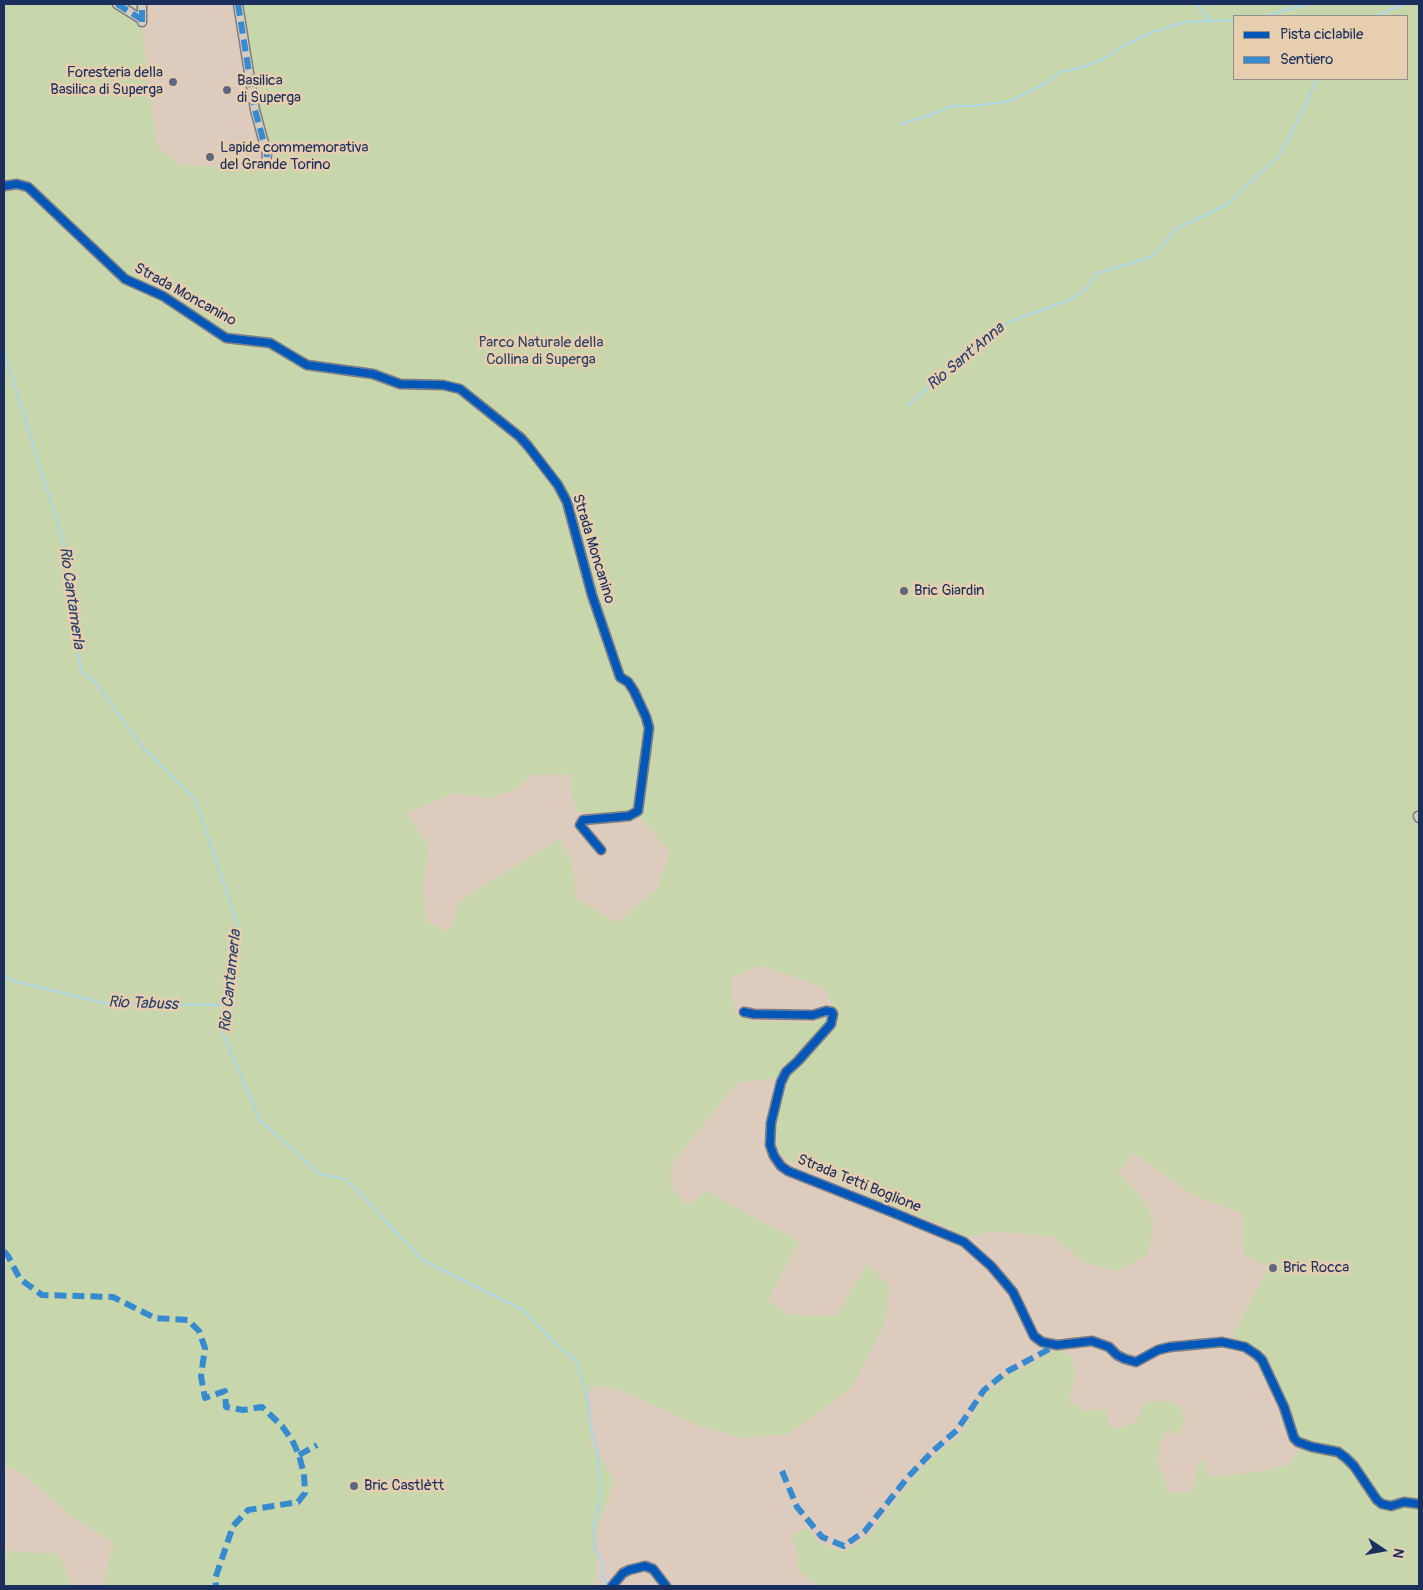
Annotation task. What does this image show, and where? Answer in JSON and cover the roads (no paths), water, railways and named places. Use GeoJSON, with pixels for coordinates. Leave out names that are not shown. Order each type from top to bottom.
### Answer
{"type":"FeatureCollection","features":[{"type":"Feature","properties":{"kind":"street"},"geometry":{"type":"LineString","coordinates":[[117,4],[141,21],[142,4]]}},
{"type":"Feature","properties":{"kind":"street"},"geometry":{"type":"LineString","coordinates":[[238,4],[255,110],[267,154],[266,164]]}},
{"type":"Feature","properties":{"kind":"street","name":"Strada Moncanino"},"geometry":{"type":"LineString","coordinates":[[4,186],[17,184],[28,187],[125,279],[163,296],[226,338],[270,343],[308,365],[373,374],[400,384],[443,385],[460,389],[520,437],[558,485],[567,502],[592,595],[620,676],[628,682],[634,691],[649,728],[638,811],[628,816],[583,820],[580,825],[601,850]]}},
{"type":"Feature","properties":{"kind":"street","name":"Strada Tetti Boglione"},"geometry":{"type":"LineString","coordinates":[[744,1012],[754,1014],[812,1014],[826,1011],[833,1014],[831,1024],[786,1072],[781,1082],[769,1134],[774,1156],[781,1166],[788,1171],[964,1242],[991,1266],[1013,1292],[1038,1339],[1046,1343],[1057,1345],[1092,1341],[1109,1347],[1117,1355],[1125,1359],[1136,1362],[1144,1360],[1158,1350],[1170,1347],[1222,1342],[1242,1346],[1262,1360],[1284,1408],[1294,1438],[1298,1442],[1338,1452],[1354,1466],[1376,1500],[1382,1504],[1391,1506],[1404,1502],[1419,1504]]}},
{"type":"Feature","properties":{"kind":"street"},"geometry":{"type":"LineString","coordinates":[[613,1585],[623,1573],[645,1566],[653,1568],[666,1586]]}},
{"type":"Feature","properties":{"kind":"waterway"},"geometry":{"type":"LineString","coordinates":[[1196,4],[1211,20]]}},
{"type":"Feature","properties":{"kind":"waterway"},"geometry":{"type":"LineString","coordinates":[[1269,15],[1308,4]]}},
{"type":"Feature","properties":{"kind":"waterway","name":"Rio Sant'Anna"},"geometry":{"type":"LineString","coordinates":[[1378,15],[1404,4]]}},
{"type":"Feature","properties":{"kind":"waterway"},"geometry":{"type":"LineString","coordinates":[[900,124],[928,116],[952,106],[973,106],[1010,101],[1046,83],[1060,72],[1084,67],[1153,32],[1185,22],[1233,20]]}},
{"type":"Feature","properties":{"kind":"waterway","name":"Rio Sant'Anna"},"geometry":{"type":"LineString","coordinates":[[907,406],[966,355],[1009,322],[1069,300],[1085,290],[1098,273],[1154,255],[1176,229],[1226,205],[1279,156],[1317,80]]}},
{"type":"Feature","properties":{"kind":"waterway","name":"Rio Cantamerla"},"geometry":{"type":"LineString","coordinates":[[4,351],[66,550],[81,671],[97,684],[143,748],[195,799],[237,922],[223,1034],[260,1120],[320,1174],[344,1179],[356,1189],[422,1260],[523,1310],[561,1349],[575,1359],[587,1393],[590,1423],[598,1454],[600,1499],[594,1525],[595,1549],[603,1564],[602,1575],[608,1586]]}},
{"type":"Feature","properties":{"kind":"waterway","name":"Rio Tabuss"},"geometry":{"type":"LineString","coordinates":[[4,976],[14,981],[108,1004],[227,1005]]}},
{"type":"Feature","properties":{"kind":"place","name":"Foresteria della Basilica di Superga"},"geometry":{"type":"Point","coordinates":[173,82]}},
{"type":"Feature","properties":{"kind":"place","name":"Basilica di Superga"},"geometry":{"type":"Point","coordinates":[227,90]}},
{"type":"Feature","properties":{"kind":"place","name":"Lapide commemorativa del Grande Torino"},"geometry":{"type":"Point","coordinates":[210,157]}},
{"type":"Feature","properties":{"kind":"place","name":"Bric Giardin"},"geometry":{"type":"Point","coordinates":[904,591]}},
{"type":"Feature","properties":{"kind":"place","name":"Bric Rocca"},"geometry":{"type":"Point","coordinates":[1273,1268]}},
{"type":"Feature","properties":{"kind":"place","name":"Bric Castlètt"},"geometry":{"type":"Point","coordinates":[354,1486]}},
{"type":"Feature","properties":{"kind":"park label","name":"Parco Naturale della Collina di Superga"},"geometry":{"type":"Point","coordinates":[541,352]}}]}
